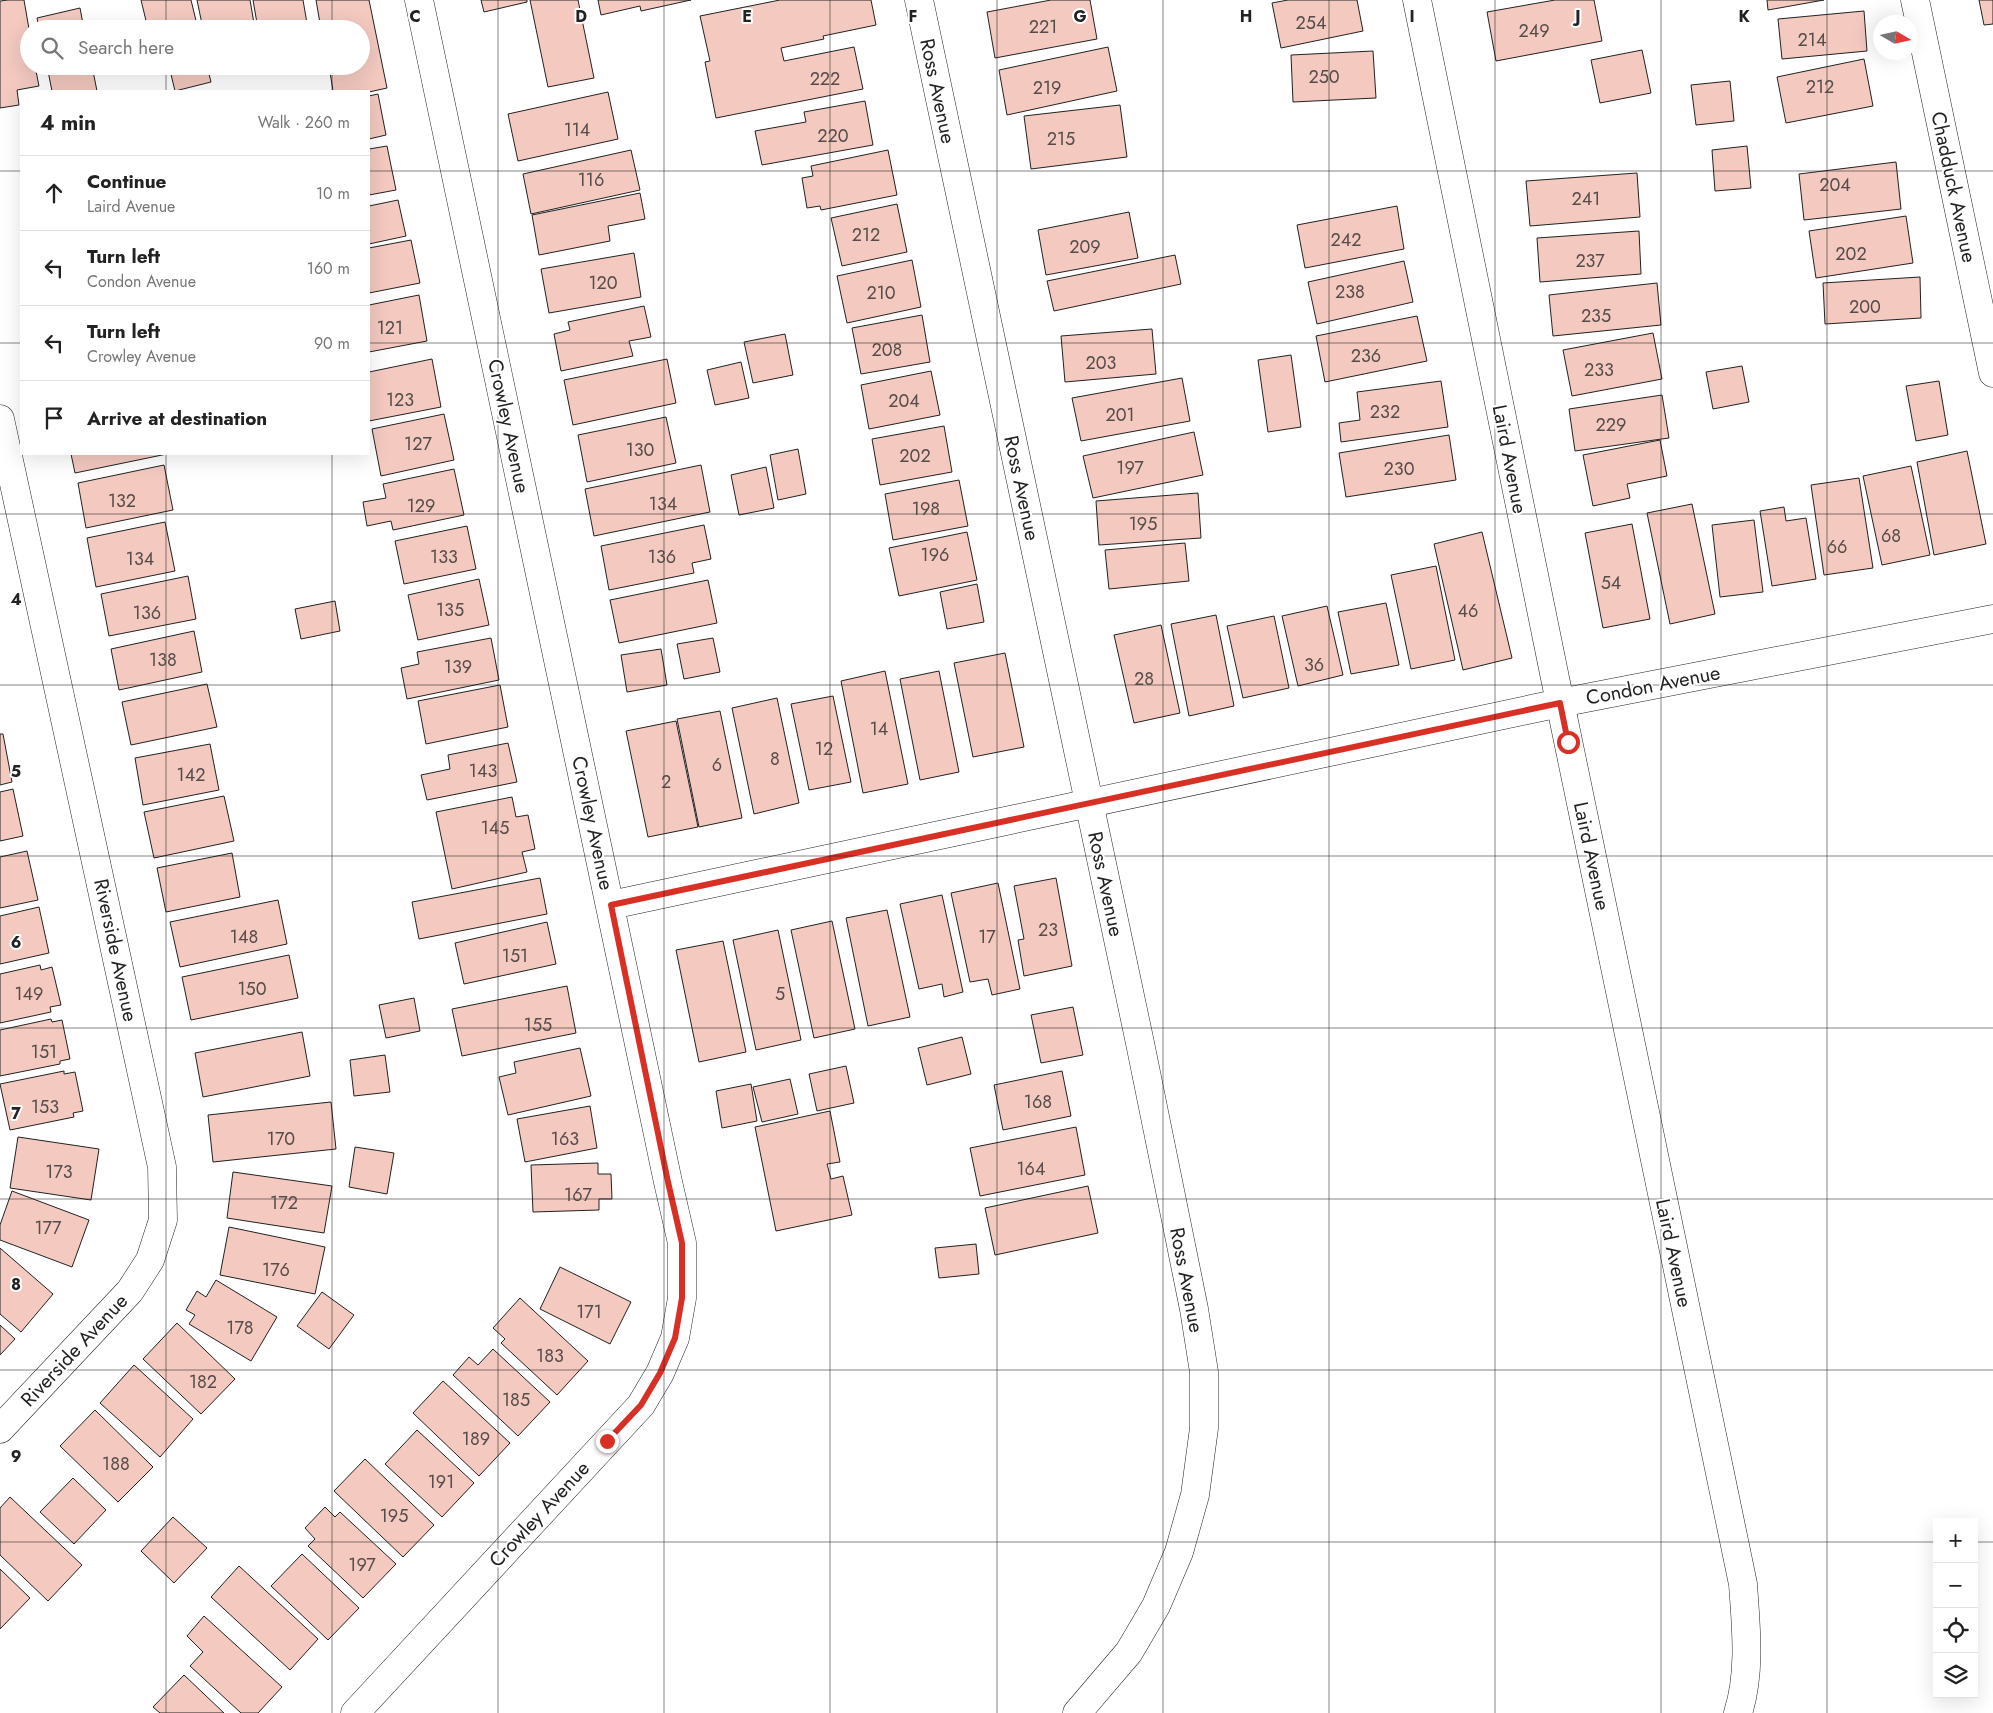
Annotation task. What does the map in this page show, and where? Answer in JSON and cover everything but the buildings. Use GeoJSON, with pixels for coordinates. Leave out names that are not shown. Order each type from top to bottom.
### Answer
{"type":"FeatureCollection","features":[{"type":"Feature","properties":{"kind":"street","name":"Crowley Avenue"},"geometry":{"type":"LineString","coordinates":[[355,1713],[641,1405],[660,1373],[675,1338],[682,1298],[682,1243],[419,0]]}},
{"type":"Feature","properties":{"kind":"street","name":"Ross Avenue"},"geometry":{"type":"LineString","coordinates":[[919,0],[1140,1043],[1194,1309],[1204,1372],[1204,1428],[1195,1495],[1179,1552],[1156,1606],[1129,1652],[1077,1713]]}},
{"type":"Feature","properties":{"kind":"street","name":"Laird Avenue"},"geometry":{"type":"LineString","coordinates":[[1417,0],[1560,703],[1743,1584],[1747,1639],[1744,1694],[1738,1713]]}},
{"type":"Feature","properties":{"kind":"street","name":"Chadduck Avenue"},"geometry":{"type":"LineString","coordinates":[[1915,0],[1993,373]]}},
{"type":"Feature","properties":{"kind":"street","name":"Riverside Avenue"},"geometry":{"type":"LineString","coordinates":[[0,419],[162,1166],[163,1220],[150,1260],[130,1291],[0,1429]]}},
{"type":"Feature","properties":{"kind":"street","name":"Condon Avenue"},"geometry":{"type":"LineString","coordinates":[[611,905],[1560,703],[1993,619]]}},
{"type":"Feature","properties":{"kind":"route"},"geometry":{"type":"LineString","coordinates":[[607,1441],[641,1405],[660,1373],[675,1338],[682,1298],[682,1243],[611,905],[1560,703],[1568,742]]}}]}
